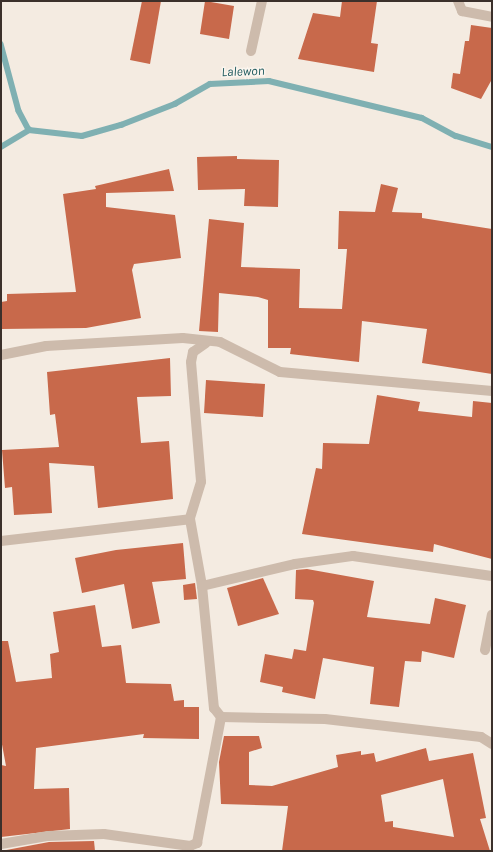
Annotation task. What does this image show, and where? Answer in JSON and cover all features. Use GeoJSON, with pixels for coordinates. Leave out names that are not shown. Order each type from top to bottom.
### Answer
{"type":"FeatureCollection","features":[{"type":"Feature","properties":{"kind":"street"},"geometry":{"type":"LineString","coordinates":[[251,51],[262,1]]}},
{"type":"Feature","properties":{"kind":"street"},"geometry":{"type":"LineString","coordinates":[[458,1],[462,11],[492,17]]}},
{"type":"Feature","properties":{"kind":"street"},"geometry":{"type":"LineString","coordinates":[[1,355],[46,346],[183,338],[206,343],[220,342],[280,372],[492,391]]}},
{"type":"Feature","properties":{"kind":"street"},"geometry":{"type":"LineString","coordinates":[[1,844],[48,836],[104,834],[190,846],[197,843],[221,717],[210,697],[202,586],[190,519],[201,482],[191,362],[193,352],[206,343]]}},
{"type":"Feature","properties":{"kind":"street"},"geometry":{"type":"LineString","coordinates":[[1,541],[190,519]]}},
{"type":"Feature","properties":{"kind":"street"},"geometry":{"type":"LineString","coordinates":[[202,586],[295,564],[353,556],[492,576]]}},
{"type":"Feature","properties":{"kind":"street"},"geometry":{"type":"LineString","coordinates":[[485,650],[492,615]]}},
{"type":"Feature","properties":{"kind":"street"},"geometry":{"type":"LineString","coordinates":[[221,717],[325,719],[481,737],[492,744]]}},
{"type":"Feature","properties":{"kind":"building"},"geometry":{"type":"Polygon","coordinates":[[[142,1],[161,1],[150,64],[130,60],[142,1]]]}},
{"type":"Feature","properties":{"kind":"building"},"geometry":{"type":"Polygon","coordinates":[[[205,1],[234,6],[229,39],[200,34],[205,1]]]}},
{"type":"Feature","properties":{"kind":"building"},"geometry":{"type":"Polygon","coordinates":[[[342,1],[377,1],[371,43],[378,44],[374,72],[298,59],[313,13],[340,17],[342,1]]]}},
{"type":"Feature","properties":{"kind":"building"},"geometry":{"type":"Polygon","coordinates":[[[471,25],[492,28],[491,81],[481,99],[451,88],[453,73],[460,74],[465,41],[469,41],[471,25]]]}},
{"type":"Feature","properties":{"kind":"building"},"geometry":{"type":"Polygon","coordinates":[[[237,156],[237,159],[279,160],[278,207],[244,206],[245,189],[198,190],[197,157],[237,156]]]}},
{"type":"Feature","properties":{"kind":"building"},"geometry":{"type":"Polygon","coordinates":[[[169,169],[174,191],[106,193],[106,207],[175,215],[181,258],[134,264],[132,270],[141,318],[86,328],[1,329],[1,302],[7,301],[7,294],[76,292],[63,194],[96,189],[95,186],[169,169]]]}},
{"type":"Feature","properties":{"kind":"building"},"geometry":{"type":"Polygon","coordinates":[[[381,184],[398,188],[392,212],[422,213],[422,218],[492,229],[492,374],[422,363],[427,329],[362,321],[359,362],[290,354],[291,348],[268,348],[268,300],[258,297],[219,293],[218,332],[199,331],[209,219],[244,223],[241,267],[300,269],[299,308],[342,309],[347,249],[338,249],[339,211],[375,212],[381,184]]]}},
{"type":"Feature","properties":{"kind":"building"},"geometry":{"type":"Polygon","coordinates":[[[170,358],[171,396],[137,397],[141,443],[169,441],[173,499],[98,508],[94,466],[49,463],[52,513],[14,515],[12,487],[5,488],[2,450],[59,447],[55,414],[50,415],[47,372],[170,358]]]}},
{"type":"Feature","properties":{"kind":"building"},"geometry":{"type":"Polygon","coordinates":[[[206,380],[265,384],[263,417],[204,413],[206,380]]]}},
{"type":"Feature","properties":{"kind":"building"},"geometry":{"type":"Polygon","coordinates":[[[377,395],[420,402],[418,411],[472,417],[473,401],[492,403],[492,559],[434,544],[433,552],[302,534],[316,468],[322,469],[323,443],[369,444],[377,395]]]}},
{"type":"Feature","properties":{"kind":"building"},"geometry":{"type":"Polygon","coordinates":[[[183,543],[186,579],[152,582],[160,623],[132,629],[124,584],[82,593],[75,558],[116,550],[183,543]]]}},
{"type":"Feature","properties":{"kind":"building"},"geometry":{"type":"Polygon","coordinates":[[[307,569],[374,581],[367,617],[430,624],[435,598],[466,605],[454,658],[422,651],[421,662],[405,661],[399,707],[370,704],[374,667],[323,658],[315,699],[282,692],[283,687],[260,682],[265,654],[292,659],[294,649],[306,651],[314,603],[313,600],[295,599],[296,570],[307,569]]]}},
{"type":"Feature","properties":{"kind":"building"},"geometry":{"type":"Polygon","coordinates":[[[263,578],[279,614],[238,626],[227,588],[263,578]]]}},
{"type":"Feature","properties":{"kind":"building"},"geometry":{"type":"Polygon","coordinates":[[[195,583],[197,599],[184,600],[183,585],[195,583]]]}},
{"type":"Feature","properties":{"kind":"building"},"geometry":{"type":"Polygon","coordinates":[[[95,605],[102,647],[121,645],[126,683],[171,684],[174,701],[184,700],[184,707],[199,707],[199,739],[143,738],[144,734],[36,748],[34,789],[69,788],[70,829],[1,837],[1,765],[6,766],[1,739],[1,641],[8,641],[16,682],[52,678],[50,654],[59,652],[53,612],[95,605]]]}},
{"type":"Feature","properties":{"kind":"building"},"geometry":{"type":"Polygon","coordinates":[[[224,736],[259,736],[262,748],[249,752],[249,785],[272,786],[338,767],[336,755],[361,751],[361,755],[374,753],[376,762],[426,748],[429,761],[473,753],[486,818],[480,819],[490,851],[282,851],[288,806],[221,804],[219,762],[224,736]],[[443,779],[381,795],[385,822],[393,821],[393,827],[454,837],[443,779]]]}},
{"type":"Feature","properties":{"kind":"building"},"geometry":{"type":"Polygon","coordinates":[[[94,841],[95,851],[1,851],[49,842],[94,841]]]}},
{"type":"Feature","properties":{"kind":"waterway"},"geometry":{"type":"LineString","coordinates":[[1,44],[19,111],[29,130]]}},
{"type":"Feature","properties":{"kind":"waterway","name":"Lalewon"},"geometry":{"type":"LineString","coordinates":[[1,147],[29,130],[82,136],[121,125],[175,104],[210,84],[269,81],[422,118],[456,136],[492,147]]}}]}
